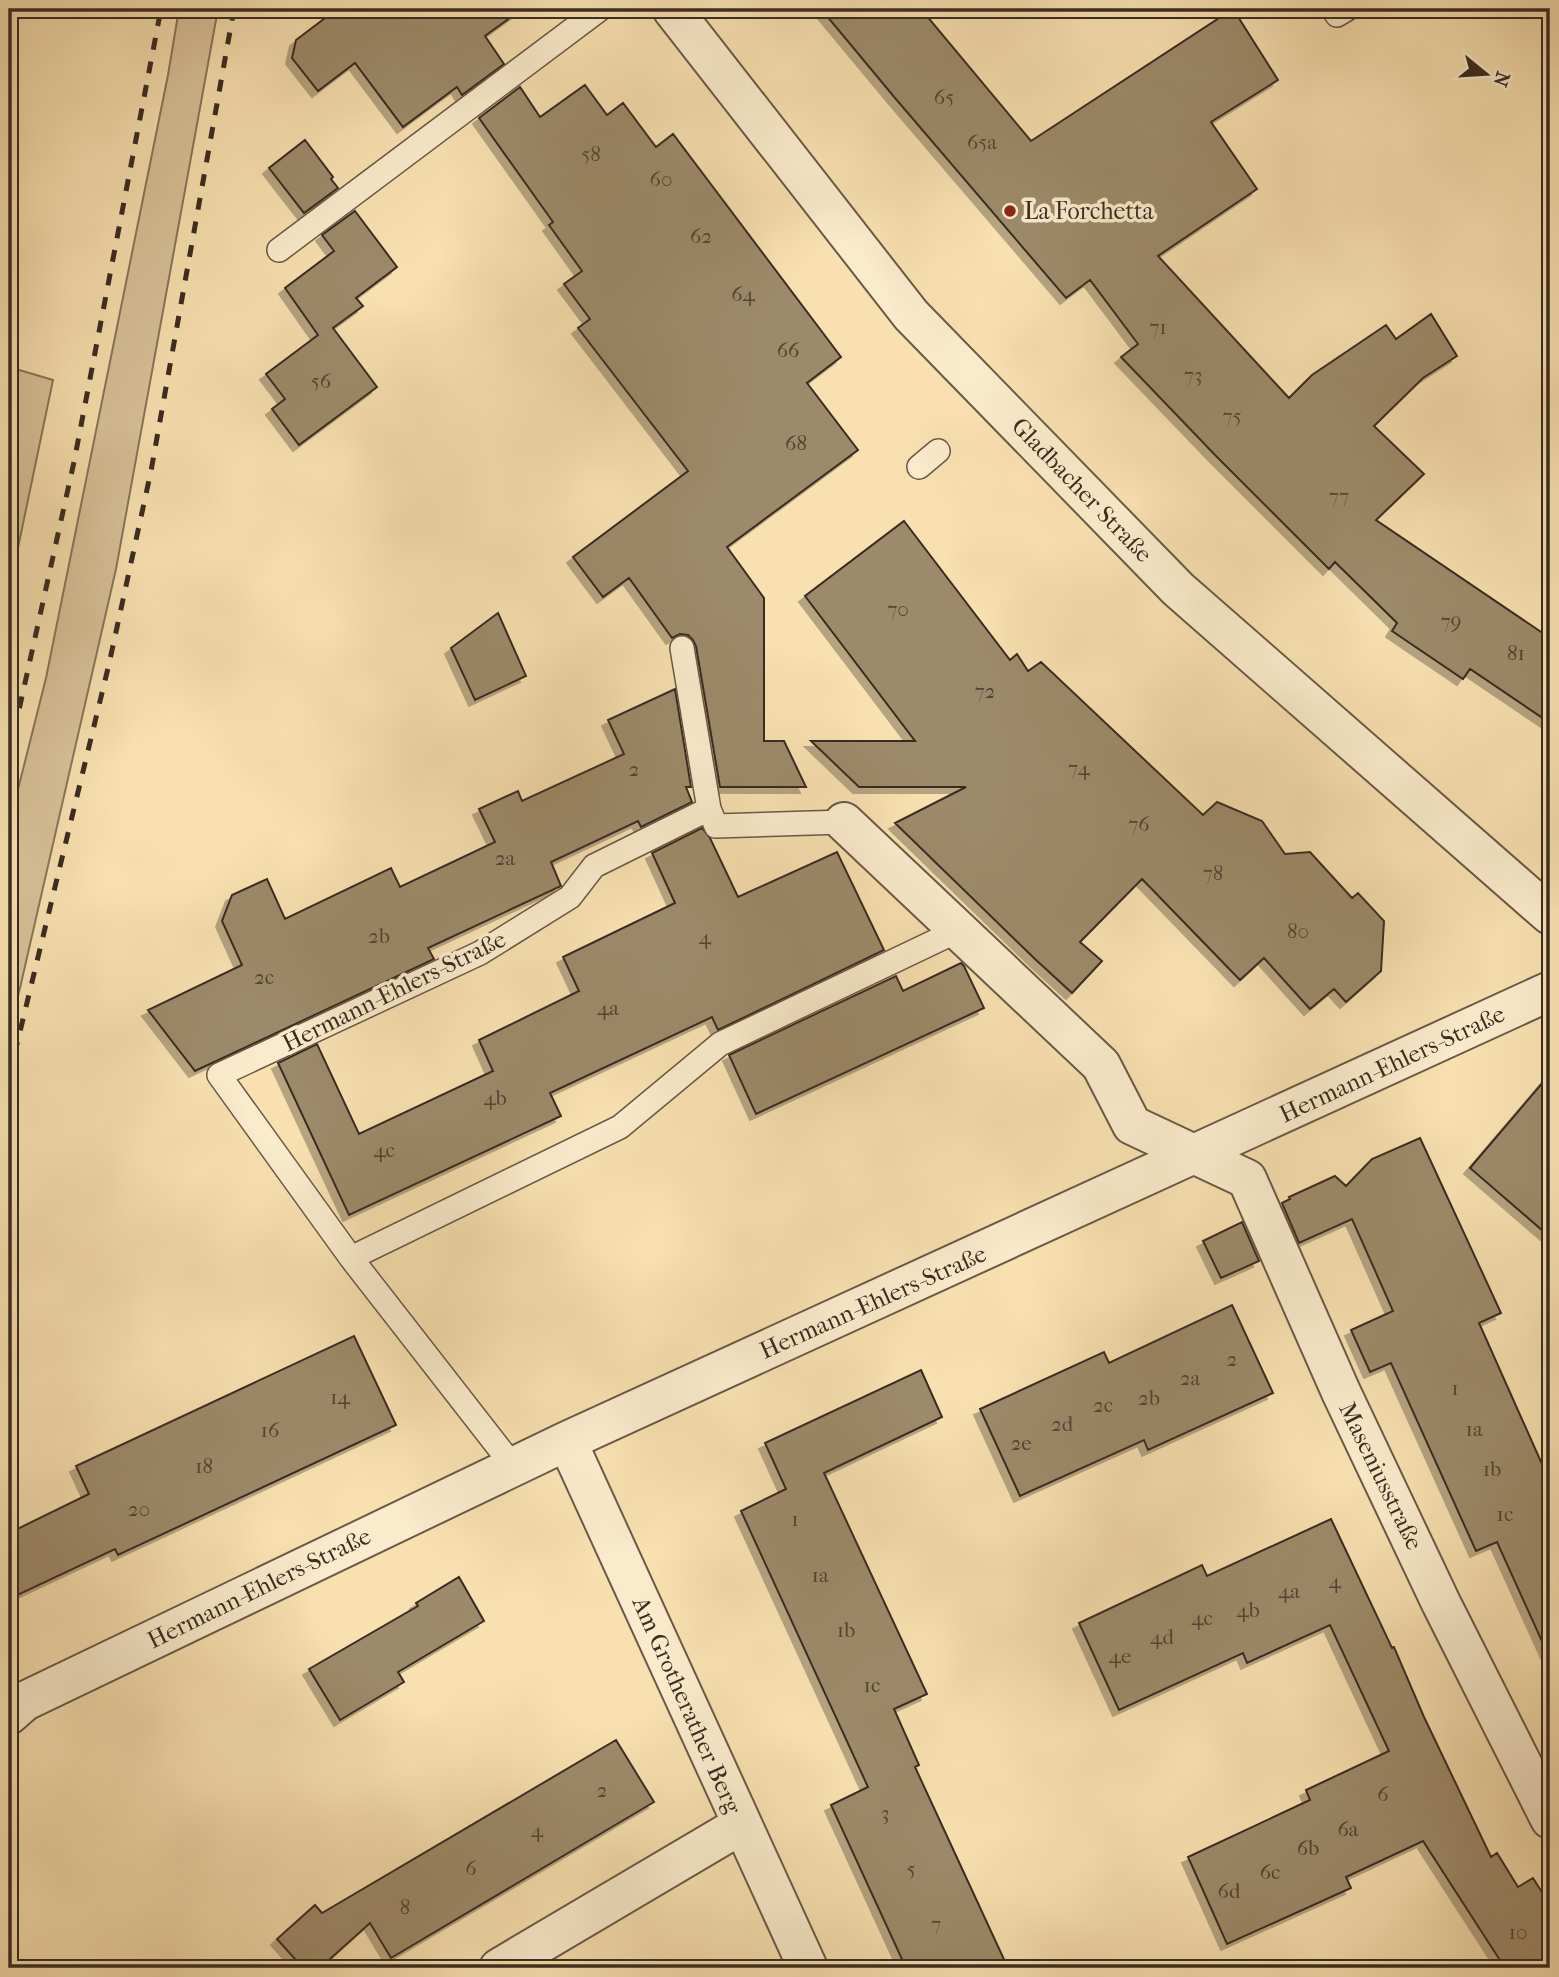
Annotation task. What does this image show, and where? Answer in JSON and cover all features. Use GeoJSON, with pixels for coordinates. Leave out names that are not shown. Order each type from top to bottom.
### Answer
{"type":"FeatureCollection","features":[{"type":"Feature","properties":{"kind":"street","name":"Gladbacher Straße"},"geometry":{"type":"LineString","coordinates":[[672,9],[920,325],[1178,589],[1550,915]]}},
{"type":"Feature","properties":{"kind":"street"},"geometry":{"type":"LineString","coordinates":[[844,822],[1101,1065],[1132,1125],[1195,1155]]}},
{"type":"Feature","properties":{"kind":"street","name":"Hermann-Ehlers-Straße"},"geometry":{"type":"LineString","coordinates":[[9,1715],[24,1701],[513,1466],[1550,991]]}},
{"type":"Feature","properties":{"kind":"street","name":"Maseniusstraße"},"geometry":{"type":"LineString","coordinates":[[1195,1155],[1247,1179],[1341,1392],[1447,1615],[1550,1819]]}},
{"type":"Feature","properties":{"kind":"street","name":"Am Grotherather Berg"},"geometry":{"type":"LineString","coordinates":[[567,1441],[808,1968]]}},
{"type":"Feature","properties":{"kind":"street"},"geometry":{"type":"LineString","coordinates":[[499,1968],[741,1825]]}},
{"type":"Feature","properties":{"kind":"lane"},"geometry":{"type":"LineString","coordinates":[[279,250],[600,9]]}},
{"type":"Feature","properties":{"kind":"lane"},"geometry":{"type":"LineString","coordinates":[[1332,9],[1336,15],[1347,9]]}},
{"type":"Feature","properties":{"kind":"lane"},"geometry":{"type":"LineString","coordinates":[[919,467],[938,451]]}},
{"type":"Feature","properties":{"kind":"lane"},"geometry":{"type":"LineString","coordinates":[[682,648],[709,808],[716,826],[844,822]]}},
{"type":"Feature","properties":{"kind":"lane","name":"Hermann-Ehlers-Straße"},"geometry":{"type":"LineString","coordinates":[[513,1466],[351,1258],[219,1075],[480,953],[570,897],[594,866],[709,808]]}},
{"type":"Feature","properties":{"kind":"lane"},"geometry":{"type":"LineString","coordinates":[[351,1258],[620,1127],[720,1044],[959,930]]}},
{"type":"Feature","properties":{"kind":"shaded area"},"geometry":{"type":"Polygon","coordinates":[[[179,9],[218,9],[116,569],[9,1030],[9,825],[46,678],[179,9]]]}},
{"type":"Feature","properties":{"kind":"shaded area"},"geometry":{"type":"Polygon","coordinates":[[[9,367],[53,380],[9,591],[9,367]]]}},
{"type":"Feature","properties":{"kind":"building"},"geometry":{"type":"Polygon","coordinates":[[[337,9],[522,9],[485,36],[504,64],[462,95],[457,87],[403,127],[355,63],[318,91],[292,58],[296,40],[337,9]]]}},
{"type":"Feature","properties":{"kind":"building"},"geometry":{"type":"Polygon","coordinates":[[[821,9],[921,9],[1031,141],[1233,9],[1278,80],[1211,122],[1257,189],[1158,256],[1289,398],[1312,375],[1386,325],[1396,339],[1431,314],[1457,356],[1423,378],[1374,426],[1424,474],[1376,520],[1550,638],[1550,723],[1470,669],[1463,679],[1392,631],[1397,623],[1335,562],[1329,569],[1121,357],[1138,344],[1090,280],[1066,298],[821,9]]]}},
{"type":"Feature","properties":{"kind":"building"},"geometry":{"type":"Polygon","coordinates":[[[585,85],[607,115],[623,103],[656,147],[673,134],[841,357],[807,383],[858,450],[727,547],[764,598],[764,741],[784,741],[806,787],[720,787],[693,640],[688,635],[680,634],[672,638],[629,578],[603,597],[573,557],[688,471],[578,328],[590,319],[564,284],[582,271],[549,225],[553,222],[479,118],[520,87],[540,117],[585,85]]]}},
{"type":"Feature","properties":{"kind":"building"},"geometry":{"type":"Polygon","coordinates":[[[305,140],[333,177],[331,179],[338,188],[304,213],[269,168],[305,140]]]}},
{"type":"Feature","properties":{"kind":"building"},"geometry":{"type":"Polygon","coordinates":[[[355,211],[397,267],[356,298],[363,306],[333,328],[377,387],[299,445],[272,409],[285,399],[266,374],[318,335],[285,288],[334,251],[322,235],[355,211]]]}},
{"type":"Feature","properties":{"kind":"building"},"geometry":{"type":"Polygon","coordinates":[[[904,521],[1010,660],[1017,654],[1028,671],[1041,662],[1203,815],[1217,802],[1262,821],[1285,854],[1310,852],[1352,898],[1358,893],[1384,921],[1381,971],[1346,1002],[1334,989],[1310,1009],[1264,958],[1240,980],[1142,879],[1080,942],[1102,961],[1072,993],[1036,960],[895,823],[966,787],[859,787],[811,741],[915,741],[805,596],[904,521]]]}},
{"type":"Feature","properties":{"kind":"building"},"geometry":{"type":"Polygon","coordinates":[[[498,613],[526,676],[475,700],[451,648],[498,613]]]}},
{"type":"Feature","properties":{"kind":"building"},"geometry":{"type":"Polygon","coordinates":[[[675,689],[691,787],[686,787],[692,802],[641,827],[638,821],[551,862],[561,886],[428,948],[434,959],[195,1071],[148,1010],[242,965],[222,921],[232,895],[267,879],[285,919],[391,868],[400,887],[495,842],[479,809],[518,791],[522,801],[624,754],[608,720],[675,689]]]}},
{"type":"Feature","properties":{"kind":"building"},"geometry":{"type":"Polygon","coordinates":[[[702,828],[710,838],[738,897],[837,852],[884,950],[718,1030],[712,1017],[550,1093],[561,1116],[349,1215],[278,1063],[317,1044],[359,1134],[493,1071],[479,1040],[579,991],[563,957],[675,903],[652,853],[702,828]]]}},
{"type":"Feature","properties":{"kind":"building"},"geometry":{"type":"Polygon","coordinates":[[[961,963],[984,1008],[756,1114],[729,1055],[896,976],[903,991],[961,963]]]}},
{"type":"Feature","properties":{"kind":"building"},"geometry":{"type":"Polygon","coordinates":[[[1550,1074],[1550,1237],[1470,1168],[1550,1074]]]}},
{"type":"Feature","properties":{"kind":"building"},"geometry":{"type":"Polygon","coordinates":[[[1420,1138],[1501,1313],[1479,1323],[1550,1482],[1550,1659],[1497,1542],[1476,1551],[1391,1363],[1370,1372],[1351,1330],[1393,1311],[1352,1219],[1299,1243],[1282,1203],[1290,1199],[1289,1197],[1335,1176],[1346,1186],[1372,1159],[1420,1138]]]}},
{"type":"Feature","properties":{"kind":"building"},"geometry":{"type":"Polygon","coordinates":[[[1242,1222],[1259,1261],[1221,1278],[1203,1241],[1242,1222]]]}},
{"type":"Feature","properties":{"kind":"building"},"geometry":{"type":"Polygon","coordinates":[[[1232,1305],[1273,1393],[1148,1450],[1144,1440],[1020,1496],[980,1409],[1104,1352],[1109,1363],[1232,1305]]]}},
{"type":"Feature","properties":{"kind":"building"},"geometry":{"type":"Polygon","coordinates":[[[354,1336],[396,1425],[118,1555],[115,1549],[9,1599],[9,1533],[89,1494],[76,1466],[354,1336]]]}},
{"type":"Feature","properties":{"kind":"building"},"geometry":{"type":"Polygon","coordinates":[[[921,1370],[942,1417],[824,1473],[927,1694],[894,1709],[919,1765],[915,1767],[1008,1968],[906,1968],[831,1805],[868,1787],[741,1511],[786,1489],[765,1443],[921,1370]]]}},
{"type":"Feature","properties":{"kind":"building"},"geometry":{"type":"Polygon","coordinates":[[[1331,1519],[1392,1648],[1394,1647],[1424,1717],[1491,1857],[1497,1853],[1518,1887],[1533,1878],[1550,1905],[1550,1968],[1505,1968],[1423,1841],[1346,1877],[1351,1888],[1227,1944],[1188,1857],[1310,1800],[1306,1790],[1389,1751],[1330,1625],[1247,1663],[1243,1653],[1119,1710],[1079,1623],[1202,1565],[1207,1576],[1331,1519]]]}},
{"type":"Feature","properties":{"kind":"building"},"geometry":{"type":"Polygon","coordinates":[[[459,1577],[484,1621],[398,1672],[404,1682],[340,1720],[309,1669],[418,1606],[416,1603],[459,1577]]]}},
{"type":"Feature","properties":{"kind":"building"},"geometry":{"type":"Polygon","coordinates":[[[616,1740],[654,1802],[391,1958],[370,1923],[320,1968],[303,1968],[277,1939],[315,1905],[322,1913],[616,1740]]]}},
{"type":"Feature","properties":{"kind":"railway"},"geometry":{"type":"LineString","coordinates":[[9,755],[74,462],[161,9]]}},
{"type":"Feature","properties":{"kind":"railway"},"geometry":{"type":"LineString","coordinates":[[9,1077],[109,664],[151,471],[234,9]]}},
{"type":"Feature","properties":{"kind":"place","name":"La Forchetta"},"geometry":{"type":"Point","coordinates":[1010,211]}}]}
